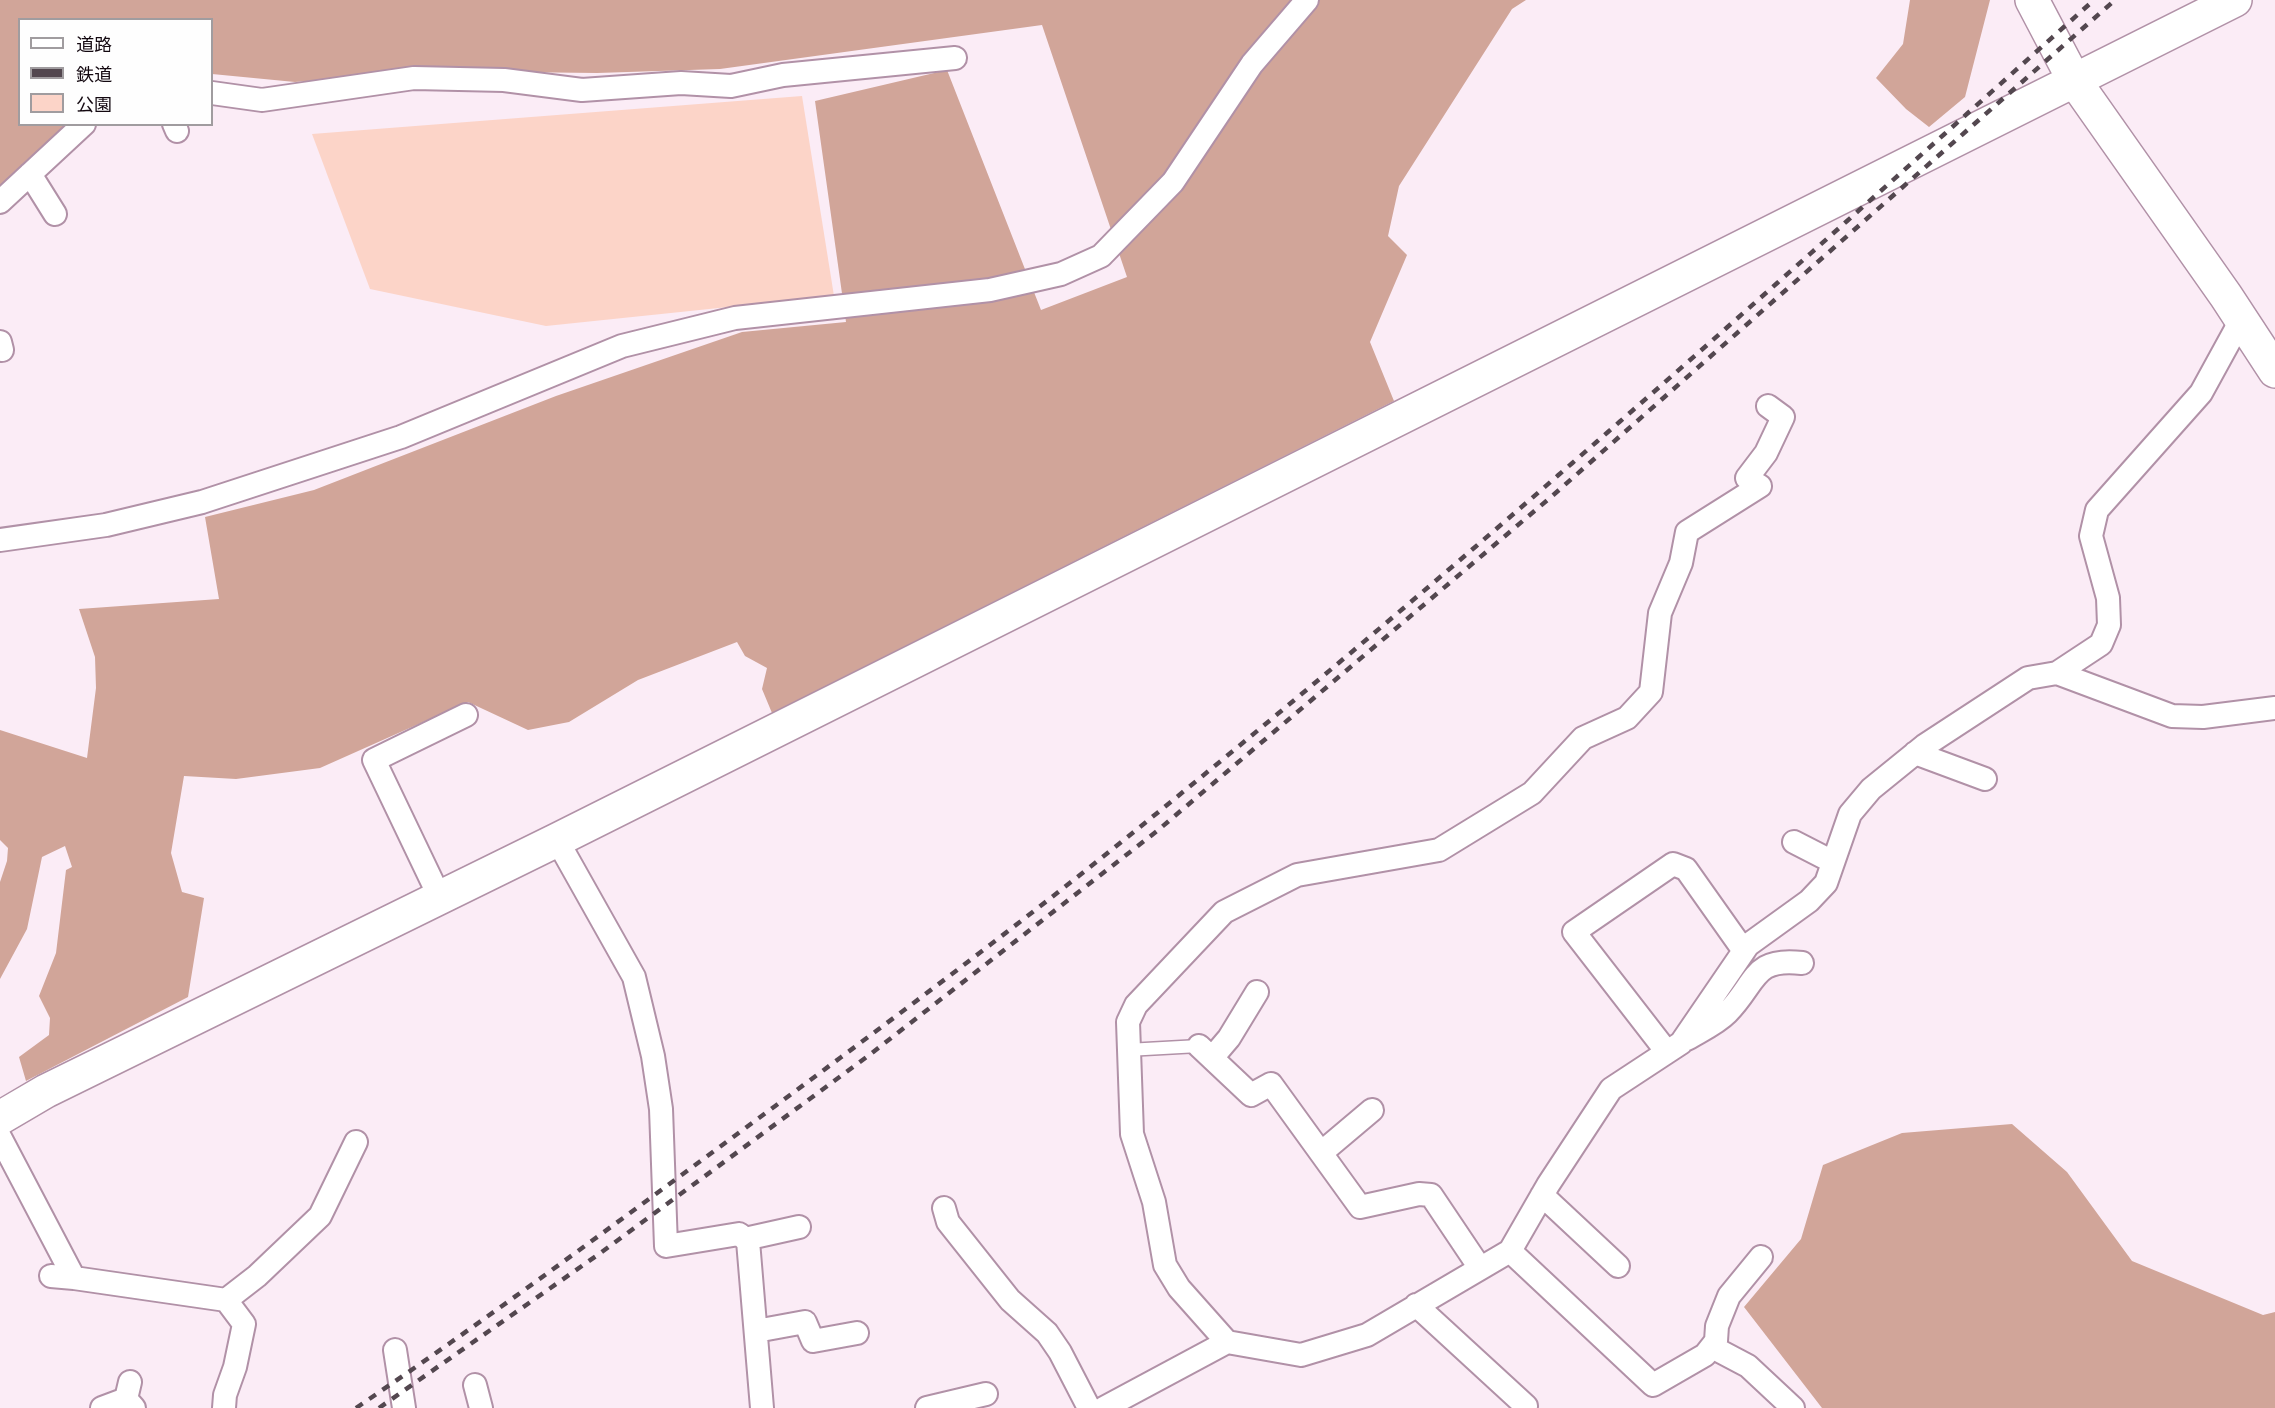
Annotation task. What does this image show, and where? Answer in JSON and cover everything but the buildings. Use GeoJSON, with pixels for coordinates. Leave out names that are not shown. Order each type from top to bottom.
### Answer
{"type":"FeatureCollection","features":[{"type":"Feature","properties":{"kind":"street"},"geometry":{"type":"LineString","coordinates":[[0,540],[106,525],[202,502],[288,476],[401,437],[622,346],[735,318],[990,290],[1061,274],[1101,256],[1173,182],[1252,64],[1307,0]]}},
{"type":"Feature","properties":{"kind":"street"},"geometry":{"type":"LineString","coordinates":[[2032,0],[2074,80],[2275,371]]}},
{"type":"Feature","properties":{"kind":"street"},"geometry":{"type":"LineString","coordinates":[[0,1118],[46,1091],[557,840],[2235,0]]}},
{"type":"Feature","properties":{"kind":"street"},"geometry":{"type":"LineString","coordinates":[[213,93],[262,100],[414,78],[504,80],[582,90],[681,83],[731,86],[783,75],[954,58]]}},
{"type":"Feature","properties":{"kind":"street"},"geometry":{"type":"LineString","coordinates":[[0,202],[82,126]]}},
{"type":"Feature","properties":{"kind":"street"},"geometry":{"type":"LineString","coordinates":[[30,174],[55,214]]}},
{"type":"Feature","properties":{"kind":"street"},"geometry":{"type":"LineString","coordinates":[[1673,1048],[1744,951],[1809,901],[1826,883],[1850,814],[1871,789],[1915,753],[2028,678],[2056,673],[2101,644],[2109,625],[2109,598],[2091,536],[2097,510],[2200,393],[2241,320]]}},
{"type":"Feature","properties":{"kind":"street"},"geometry":{"type":"LineString","coordinates":[[1227,1342],[1179,1288],[1166,1264],[1154,1202],[1132,1134],[1127,1050],[1128,1022],[1136,1005],[1224,912],[1297,875],[1439,850],[1532,793],[1583,738],[1627,718],[1651,692],[1660,613],[1681,563],[1687,532],[1760,486],[1747,478],[1766,453],[1784,417],[1768,406]]}},
{"type":"Feature","properties":{"kind":"street"},"geometry":{"type":"LineString","coordinates":[[2056,673],[2172,716],[2203,717],[2275,708]]}},
{"type":"Feature","properties":{"kind":"street"},"geometry":{"type":"LineString","coordinates":[[440,898],[374,760],[466,715]]}},
{"type":"Feature","properties":{"kind":"street"},"geometry":{"type":"LineString","coordinates":[[1915,753],[1985,778]]}},
{"type":"Feature","properties":{"kind":"street"},"geometry":{"type":"LineString","coordinates":[[557,840],[634,977],[653,1056],[661,1109],[666,1246],[739,1234],[748,1241],[762,1408]]}},
{"type":"Feature","properties":{"kind":"street"},"geometry":{"type":"LineString","coordinates":[[1794,842],[1833,862]]}},
{"type":"Feature","properties":{"kind":"street"},"geometry":{"type":"LineString","coordinates":[[1673,1048],[1574,932],[1673,864],[1686,869],[1744,951]]}},
{"type":"Feature","properties":{"kind":"street"},"geometry":{"type":"LineString","coordinates":[[1104,1408],[1227,1342],[1301,1355],[1367,1335],[1510,1251],[1542,1195],[1611,1089],[1725,1015],[1763,968],[1780,960],[1803,963]]}},
{"type":"Feature","properties":{"kind":"street"},"geometry":{"type":"LineString","coordinates":[[1257,992],[1229,1038],[1205,1052],[1251,1095],[1271,1084],[1360,1207],[1419,1194],[1431,1195],[1479,1268]]}},
{"type":"Feature","properties":{"kind":"street"},"geometry":{"type":"LineString","coordinates":[[1321,1154],[1372,1110]]}},
{"type":"Feature","properties":{"kind":"street"},"geometry":{"type":"LineString","coordinates":[[0,1137],[74,1278]]}},
{"type":"Feature","properties":{"kind":"street"},"geometry":{"type":"LineString","coordinates":[[226,1300],[257,1276],[320,1216],[356,1142]]}},
{"type":"Feature","properties":{"kind":"street"},"geometry":{"type":"LineString","coordinates":[[1542,1195],[1618,1266]]}},
{"type":"Feature","properties":{"kind":"street"},"geometry":{"type":"LineString","coordinates":[[944,1208],[948,1222],[1010,1300],[1047,1333],[1060,1352],[1089,1408]]}},
{"type":"Feature","properties":{"kind":"street"},"geometry":{"type":"LineString","coordinates":[[745,1239],[799,1227]]}},
{"type":"Feature","properties":{"kind":"street"},"geometry":{"type":"LineString","coordinates":[[1510,1251],[1653,1385],[1705,1355],[1712,1347],[1716,1341],[1717,1326],[1729,1296],[1761,1257]]}},
{"type":"Feature","properties":{"kind":"street"},"geometry":{"type":"LineString","coordinates":[[51,1276],[226,1300],[244,1324],[235,1367],[225,1395],[224,1408]]}},
{"type":"Feature","properties":{"kind":"street"},"geometry":{"type":"LineString","coordinates":[[1416,1305],[1526,1406]]}},
{"type":"Feature","properties":{"kind":"street"},"geometry":{"type":"LineString","coordinates":[[756,1331],[806,1322],[813,1341],[857,1333]]}},
{"type":"Feature","properties":{"kind":"street"},"geometry":{"type":"LineString","coordinates":[[1712,1347],[1748,1366],[1792,1408]]}},
{"type":"Feature","properties":{"kind":"street"},"geometry":{"type":"LineString","coordinates":[[395,1350],[404,1408]]}},
{"type":"Feature","properties":{"kind":"street"},"geometry":{"type":"LineString","coordinates":[[475,1385],[481,1408]]}},
{"type":"Feature","properties":{"kind":"street"},"geometry":{"type":"LineString","coordinates":[[927,1408],[986,1394]]}},
{"type":"Feature","properties":{"kind":"street"},"geometry":{"type":"LineString","coordinates":[[102,1408],[130,1396]]}},
{"type":"Feature","properties":{"kind":"lane"},"geometry":{"type":"LineString","coordinates":[[1127,1050],[1205,1052]]}},
{"type":"Feature","properties":{"kind":"green space"},"geometry":{"type":"Polygon","coordinates":[[[802,96],[834,296],[546,326],[370,289],[312,134],[802,96]]]}},
{"type":"Feature","properties":{"kind":"shaded area"},"geometry":{"type":"Polygon","coordinates":[[[0,0],[1526,0],[1512,9],[1399,186],[1388,236],[1407,255],[1370,342],[1394,401],[772,713],[762,689],[767,668],[745,656],[737,642],[638,680],[569,722],[528,730],[468,702],[320,768],[236,779],[184,776],[171,853],[182,892],[204,898],[188,997],[26,1081],[19,1057],[49,1035],[50,1018],[39,996],[56,953],[66,870],[72,867],[65,846],[42,857],[27,929],[0,979],[0,882],[7,861],[8,848],[0,840],[0,730],[87,758],[96,688],[95,657],[79,609],[219,599],[205,517],[314,490],[556,396],[742,332],[846,322],[815,101],[947,70],[1041,310],[1127,277],[1042,25],[720,69],[597,73],[425,71],[295,82],[213,74],[213,18],[18,18],[18,126],[66,126],[0,188],[0,0]]]}},
{"type":"Feature","properties":{"kind":"shaded area"},"geometry":{"type":"Polygon","coordinates":[[[1910,0],[1990,0],[1965,97],[1929,127],[1906,109],[1876,78],[1903,44],[1910,0]]]}},
{"type":"Feature","properties":{"kind":"shaded area"},"geometry":{"type":"Polygon","coordinates":[[[2012,1124],[2067,1172],[2132,1261],[2263,1315],[2275,1312],[2275,1408],[1822,1408],[1744,1307],[1801,1239],[1823,1165],[1902,1133],[2012,1124]]]}},
{"type":"Feature","properties":{"kind":"railway"},"geometry":{"type":"LineString","coordinates":[[356,1408],[540,1279],[830,1066],[992,944],[1151,818],[1272,719],[1510,517],[1745,312],[2094,0]]}},
{"type":"Feature","properties":{"kind":"railway"},"geometry":{"type":"LineString","coordinates":[[379,1408],[599,1254],[868,1056],[1157,831],[1551,497],[2115,0]]}}]}
